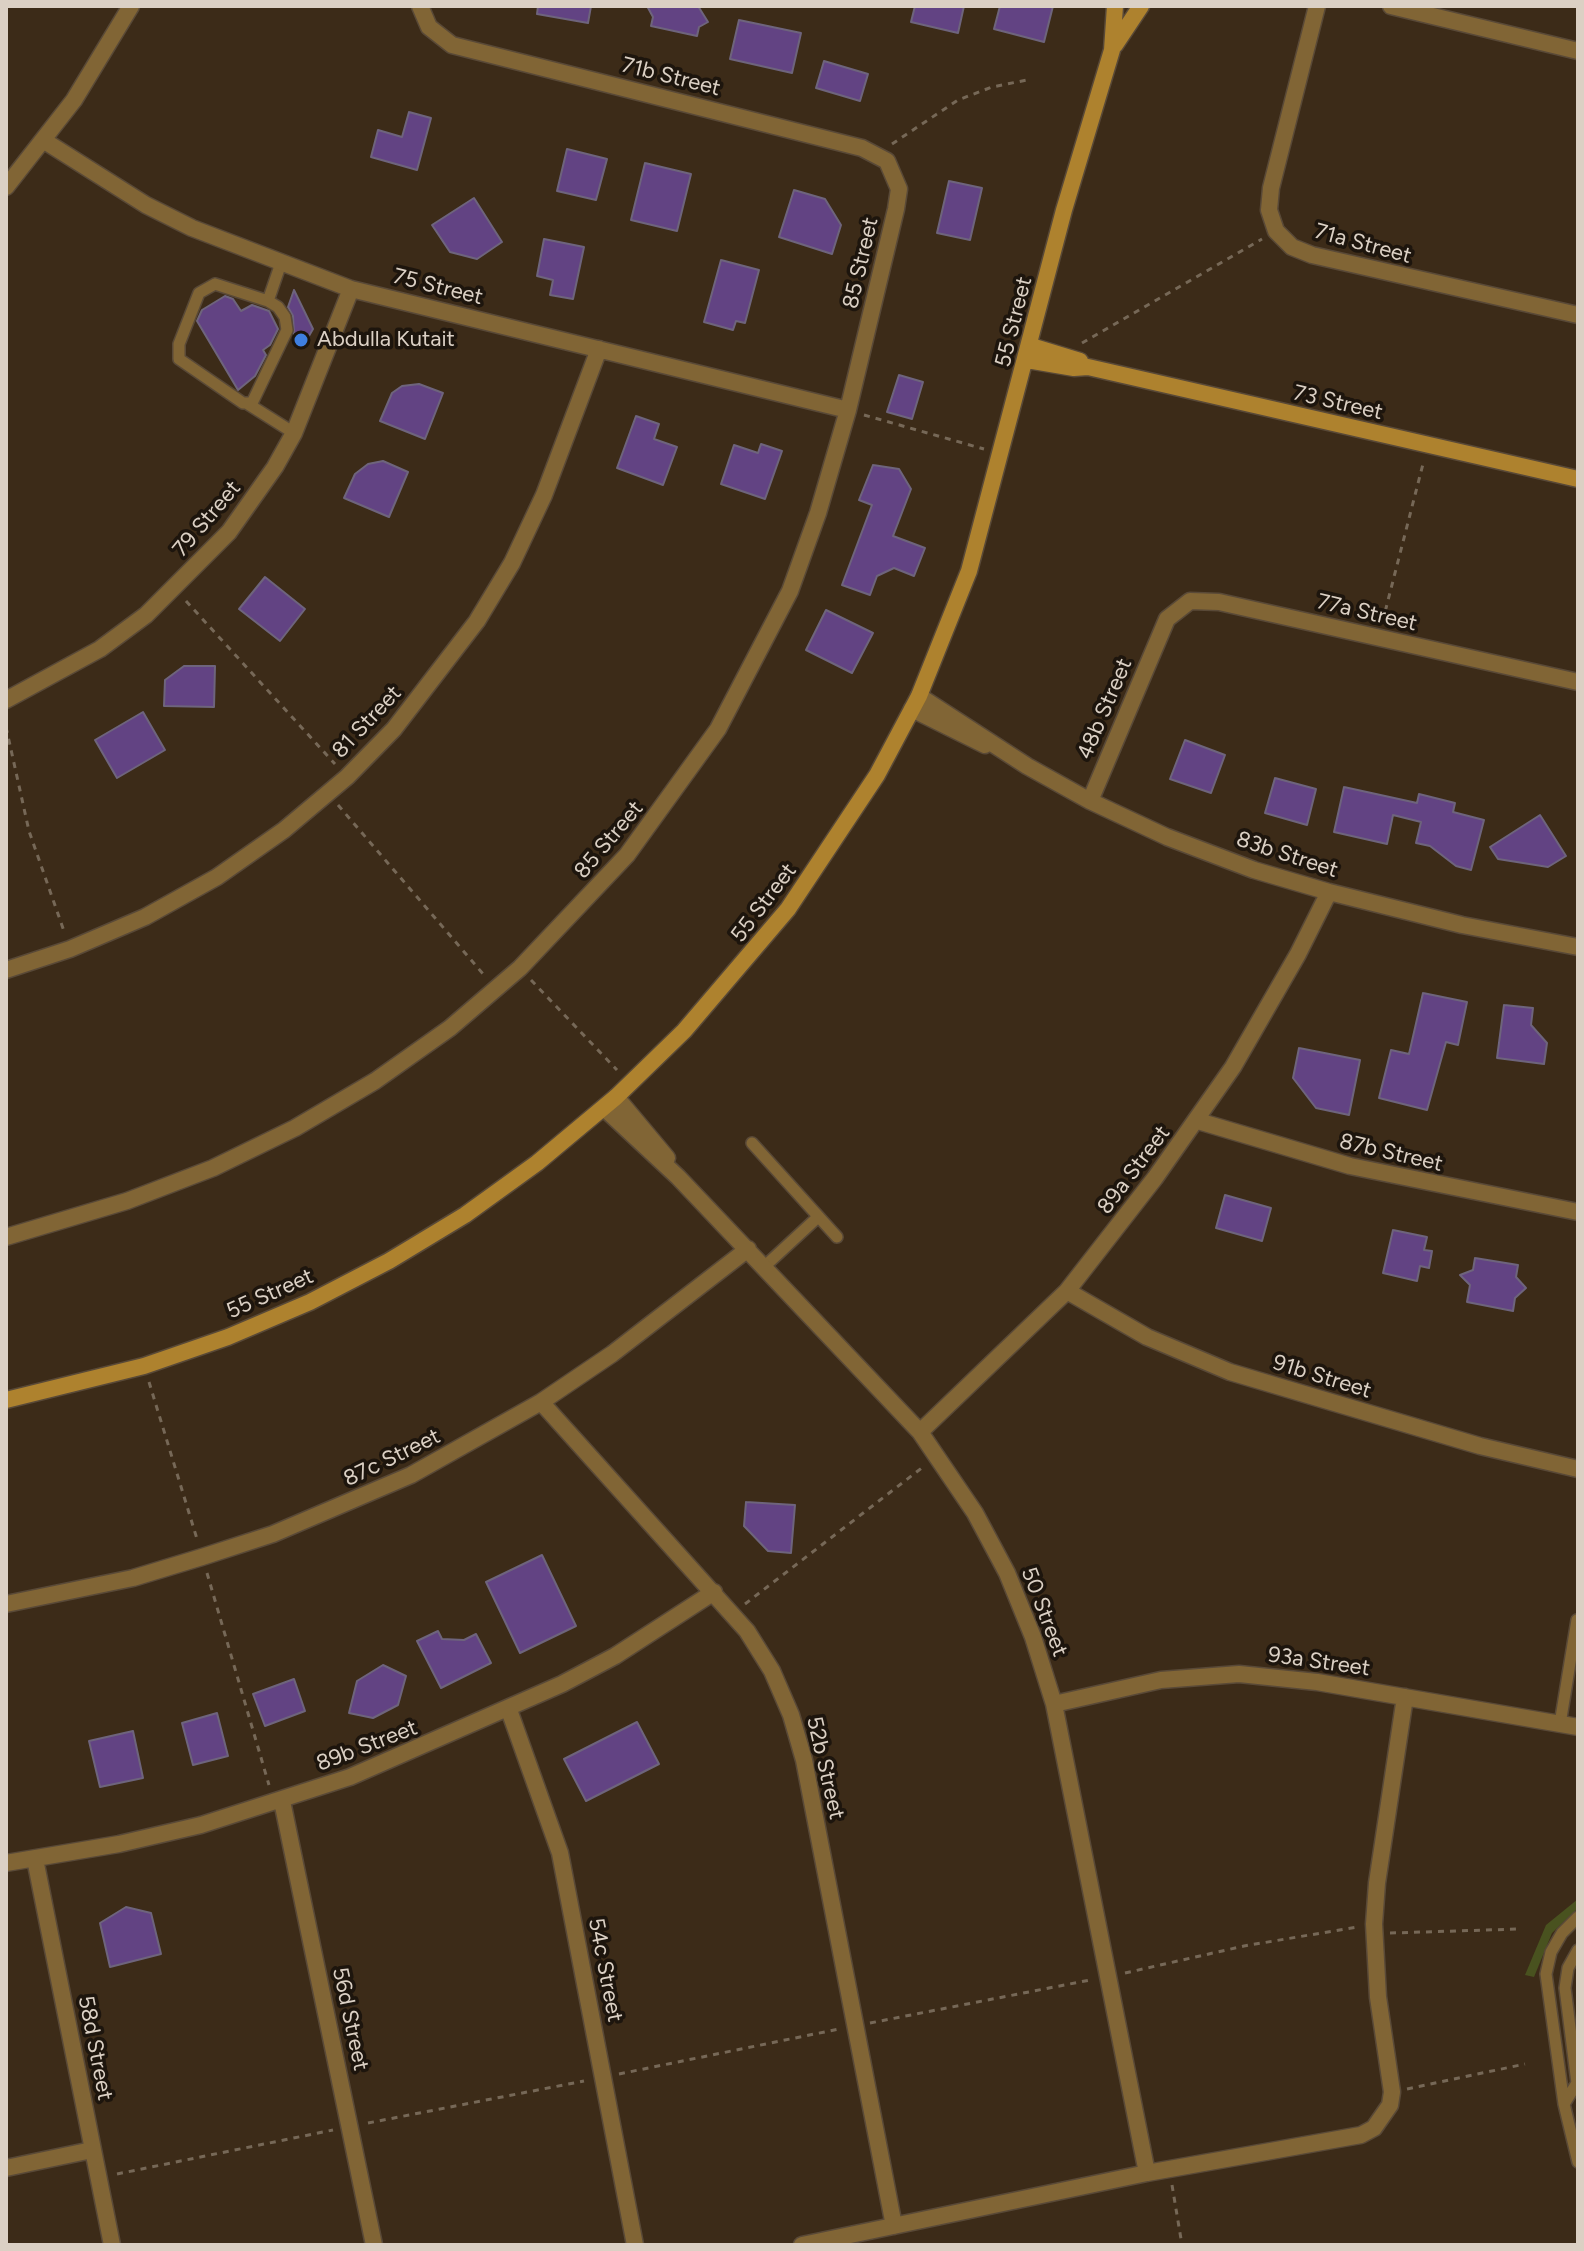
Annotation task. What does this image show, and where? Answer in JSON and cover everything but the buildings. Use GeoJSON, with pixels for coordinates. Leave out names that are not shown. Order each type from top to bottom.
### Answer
{"type":"FeatureCollection","features":[{"type":"Feature","properties":{"kind":"street"},"geometry":{"type":"LineString","coordinates":[[6,187],[102,58],[131,6]]}},
{"type":"Feature","properties":{"kind":"street","name":"71b Street"},"geometry":{"type":"LineString","coordinates":[[420,6],[429,27],[452,45],[878,154]]}},
{"type":"Feature","properties":{"kind":"street","name":"55 Street"},"geometry":{"type":"LineString","coordinates":[[6,1400],[144,1366],[228,1337],[310,1302],[389,1261],[465,1215],[610,1102],[738,972],[835,844],[916,702],[969,571],[1003,454],[1064,210],[1112,50],[1115,6]]}},
{"type":"Feature","properties":{"kind":"street","name":"55 Street"},"geometry":{"type":"LineString","coordinates":[[1112,50],[1141,6]]}},
{"type":"Feature","properties":{"kind":"street"},"geometry":{"type":"LineString","coordinates":[[1276,231],[1269,210],[1271,188],[1317,6]]}},
{"type":"Feature","properties":{"kind":"street"},"geometry":{"type":"LineString","coordinates":[[1391,6],[1578,51]]}},
{"type":"Feature","properties":{"kind":"street","name":"75 Street"},"geometry":{"type":"LineString","coordinates":[[43,140],[158,211],[351,289],[848,410]]}},
{"type":"Feature","properties":{"kind":"street","name":"85 Street"},"geometry":{"type":"LineString","coordinates":[[6,1237],[141,1196],[213,1168],[295,1128],[375,1081],[450,1028],[520,968],[576,914],[627,855],[675,794],[718,729],[790,591],[818,513],[848,410],[896,209],[897,176],[878,154]]}},
{"type":"Feature","properties":{"kind":"street","name":"71a Street"},"geometry":{"type":"LineString","coordinates":[[1276,231],[1292,247],[1312,255],[1578,315]]}},
{"type":"Feature","properties":{"kind":"street","name":"79 Street"},"geometry":{"type":"LineString","coordinates":[[6,700],[100,649],[175,589],[229,532],[275,467],[294,433],[351,289]]}},
{"type":"Feature","properties":{"kind":"street","name":"81 Street"},"geometry":{"type":"LineString","coordinates":[[6,970],[70,949],[145,917],[217,877],[284,830],[347,777],[438,677],[505,575],[544,495],[599,349]]}},
{"type":"Feature","properties":{"kind":"street","name":"73 Street"},"geometry":{"type":"LineString","coordinates":[[1029,353],[1061,355],[1088,367],[1427,447],[1578,479]]}},
{"type":"Feature","properties":{"kind":"street","name":"73 Street"},"geometry":{"type":"LineString","coordinates":[[1029,353],[1074,368],[1088,367]]}},
{"type":"Feature","properties":{"kind":"street","name":"77a Street"},"geometry":{"type":"LineString","coordinates":[[1161,633],[1176,609],[1204,599],[1578,682]]}},
{"type":"Feature","properties":{"kind":"street","name":"48b Street"},"geometry":{"type":"LineString","coordinates":[[1090,801],[1161,633]]}},
{"type":"Feature","properties":{"kind":"street","name":"83b Street"},"geometry":{"type":"LineString","coordinates":[[916,702],[979,732],[1002,751],[1090,801],[1196,848],[1329,892],[1462,925],[1578,947]]}},
{"type":"Feature","properties":{"kind":"street","name":"89a Street"},"geometry":{"type":"LineString","coordinates":[[920,1432],[1067,1291],[1198,1121],[1274,999],[1329,892]]}},
{"type":"Feature","properties":{"kind":"street","name":"50 Street"},"geometry":{"type":"LineString","coordinates":[[610,1102],[663,1152],[678,1177],[920,1432],[975,1513],[1007,1573],[1033,1637],[1054,1704],[1147,2173]]}},
{"type":"Feature","properties":{"kind":"street","name":"87b Street"},"geometry":{"type":"LineString","coordinates":[[1198,1121],[1350,1166],[1578,1212]]}},
{"type":"Feature","properties":{"kind":"street","name":"87c Street"},"geometry":{"type":"LineString","coordinates":[[6,1604],[118,1581],[202,1557],[273,1534],[370,1494],[477,1440],[541,1402],[624,1345],[748,1249]]}},
{"type":"Feature","properties":{"kind":"street","name":"91b Street"},"geometry":{"type":"LineString","coordinates":[[1067,1291],[1147,1337],[1230,1372],[1480,1446],[1578,1469]]}},
{"type":"Feature","properties":{"kind":"street","name":"52b Street"},"geometry":{"type":"LineString","coordinates":[[541,1402],[733,1614],[772,1671],[791,1715],[804,1760],[894,2226]]}},
{"type":"Feature","properties":{"kind":"street","name":"89b Street"},"geometry":{"type":"LineString","coordinates":[[6,1863],[146,1837],[278,1802],[421,1749],[509,1710],[615,1656],[714,1592]]}},
{"type":"Feature","properties":{"kind":"street","name":"93a Street"},"geometry":{"type":"LineString","coordinates":[[1054,1704],[1161,1680],[1239,1674],[1278,1676],[1578,1727]]}},
{"type":"Feature","properties":{"kind":"street"},"geometry":{"type":"LineString","coordinates":[[802,2245],[1147,2173],[1361,2135],[1384,2118],[1392,2092],[1378,1997],[1374,1928],[1377,1883],[1405,1697]]}},
{"type":"Feature","properties":{"kind":"street","name":"54c Street"},"geometry":{"type":"LineString","coordinates":[[509,1710],[560,1853],[635,2245]]}},
{"type":"Feature","properties":{"kind":"street","name":"56d Street"},"geometry":{"type":"LineString","coordinates":[[278,1802],[374,2245]]}},
{"type":"Feature","properties":{"kind":"street","name":"58d Street"},"geometry":{"type":"LineString","coordinates":[[35,1859],[112,2245]]}},
{"type":"Feature","properties":{"kind":"street"},"geometry":{"type":"LineString","coordinates":[[6,2168],[92,2150]]}},
{"type":"Feature","properties":{"kind":"lane"},"geometry":{"type":"LineString","coordinates":[[268,301],[281,263]]}},
{"type":"Feature","properties":{"kind":"lane"},"geometry":{"type":"LineString","coordinates":[[248,404],[258,396],[287,330],[278,307],[215,284],[199,293],[179,344],[179,359],[184,366],[248,404],[268,420],[294,433]]}},
{"type":"Feature","properties":{"kind":"lane"},"geometry":{"type":"LineString","coordinates":[[752,1143],[837,1237]]}},
{"type":"Feature","properties":{"kind":"lane"},"geometry":{"type":"LineString","coordinates":[[765,1266],[818,1217]]}},
{"type":"Feature","properties":{"kind":"lane"},"geometry":{"type":"LineString","coordinates":[[1560,1724],[1577,1620]]}},
{"type":"Feature","properties":{"kind":"lane"},"geometry":{"type":"LineString","coordinates":[[1578,1917],[1562,1933],[1551,1952],[1546,1974],[1564,2104],[1578,2162]]}},
{"type":"Feature","properties":{"kind":"lane"},"geometry":{"type":"LineString","coordinates":[[1564,2104],[1577,2083],[1565,1988],[1568,1968],[1578,1950]]}},
{"type":"Feature","properties":{"kind":"path"},"geometry":{"type":"LineString","coordinates":[[878,154],[958,100],[992,87],[1027,80]]}},
{"type":"Feature","properties":{"kind":"path"},"geometry":{"type":"LineString","coordinates":[[1061,355],[1276,231]]}},
{"type":"Feature","properties":{"kind":"path"},"geometry":{"type":"LineString","coordinates":[[848,410],[1003,454]]}},
{"type":"Feature","properties":{"kind":"path"},"geometry":{"type":"LineString","coordinates":[[1392,641],[1397,620],[1384,616],[1427,447]]}},
{"type":"Feature","properties":{"kind":"path"},"geometry":{"type":"LineString","coordinates":[[175,589],[347,777]]}},
{"type":"Feature","properties":{"kind":"path"},"geometry":{"type":"LineString","coordinates":[[6,727],[29,831],[70,949]]}},
{"type":"Feature","properties":{"kind":"path"},"geometry":{"type":"LineString","coordinates":[[328,793],[496,989]]}},
{"type":"Feature","properties":{"kind":"path"},"geometry":{"type":"LineString","coordinates":[[520,968],[630,1083]]}},
{"type":"Feature","properties":{"kind":"path"},"geometry":{"type":"LineString","coordinates":[[144,1366],[278,1802]]}},
{"type":"Feature","properties":{"kind":"path"},"geometry":{"type":"LineString","coordinates":[[733,1614],[938,1456]]}},
{"type":"Feature","properties":{"kind":"path"},"geometry":{"type":"LineString","coordinates":[[98,2178],[1108,1976],[1244,1946],[1374,1928],[1519,1929]]}},
{"type":"Feature","properties":{"kind":"path"},"geometry":{"type":"LineString","coordinates":[[1392,2092],[1525,2064]]}},
{"type":"Feature","properties":{"kind":"path"},"geometry":{"type":"LineString","coordinates":[[1169,2169],[1182,2245]]}},
{"type":"Feature","properties":{"kind":"green space"},"geometry":{"type":"Polygon","coordinates":[[[1578,1899],[1578,1908],[1552,1933],[1534,1977],[1525,1975],[1546,1925],[1578,1899]]]}},
{"type":"Feature","properties":{"kind":"place","name":"Abdulla Kutait"},"geometry":{"type":"Point","coordinates":[301,340]}}]}
